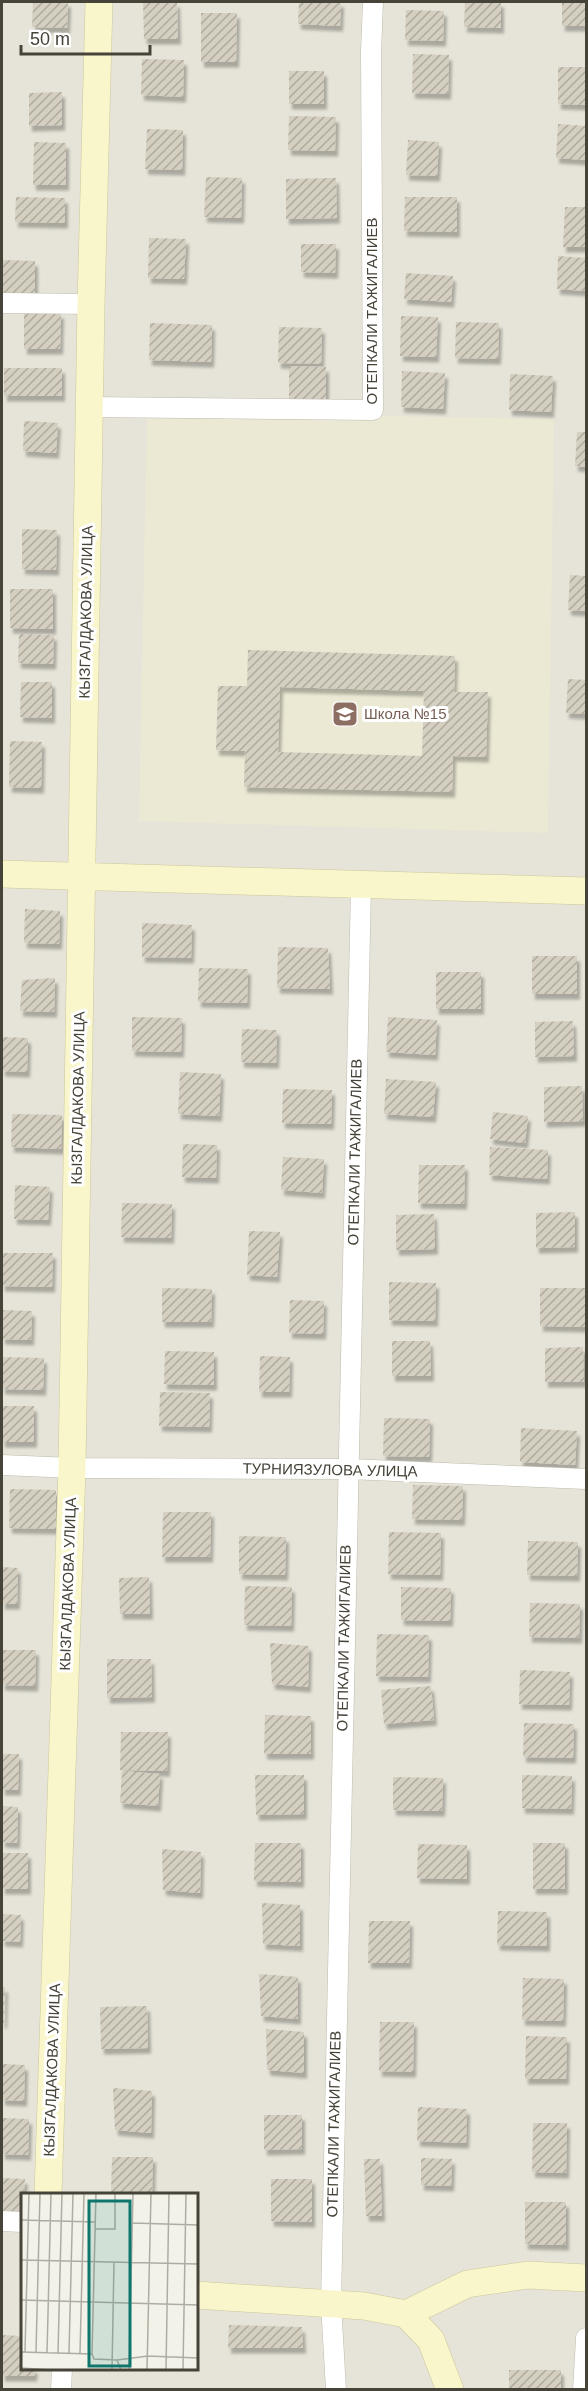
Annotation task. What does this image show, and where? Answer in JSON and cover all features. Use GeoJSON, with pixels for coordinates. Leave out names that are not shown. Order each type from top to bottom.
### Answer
{"type":"FeatureCollection","features":[{"type":"Feature","properties":{"kind":"street","name":"КЫЗГАЛДАКОВА УЛИЦА"},"geometry":{"type":"LineString","coordinates":[[48,2193],[72,1468],[89,407],[99,2]]}},
{"type":"Feature","properties":{"kind":"street","name":"ОТЕПКАЛИ ТАЖИГАЛИЕВ"},"geometry":{"type":"LineString","coordinates":[[89,407],[373,410],[371,52],[373,2]]}},
{"type":"Feature","properties":{"kind":"street"},"geometry":{"type":"LineString","coordinates":[[2,303],[91,304]]}},
{"type":"Feature","properties":{"kind":"street"},"geometry":{"type":"LineString","coordinates":[[2,874],[586,891]]}},
{"type":"Feature","properties":{"kind":"street","name":"ОТЕПКАЛИ ТАЖИГАЛИЕВ"},"geometry":{"type":"LineString","coordinates":[[336,2390],[331,2303],[360,886]]}},
{"type":"Feature","properties":{"kind":"street","name":"ТУРНИЯЗУЛОВА УЛИЦА"},"geometry":{"type":"LineString","coordinates":[[2,1465],[72,1468],[348,1469],[586,1479]]}},
{"type":"Feature","properties":{"kind":"street"},"geometry":{"type":"LineString","coordinates":[[2,2221],[21,2222]]}},
{"type":"Feature","properties":{"kind":"street"},"geometry":{"type":"LineString","coordinates":[[406,2314],[467,2284],[528,2275],[586,2278]]}},
{"type":"Feature","properties":{"kind":"street"},"geometry":{"type":"LineString","coordinates":[[198,2295],[331,2303],[364,2306],[406,2314],[431,2340],[450,2390]]}},
{"type":"Feature","properties":{"kind":"street"},"geometry":{"type":"LineString","coordinates":[[583,2390],[586,2338]]}},
{"type":"Feature","properties":{"kind":"street"},"geometry":{"type":"LineString","coordinates":[[61,2390],[62,2370]]}},
{"type":"Feature","properties":{"kind":"shaded area"},"geometry":{"type":"Polygon","coordinates":[[[2,2],[586,2],[586,2389],[2,2390],[2,2]]]}},
{"type":"Feature","properties":{"kind":"shaded area","name":"Школа №15"},"geometry":{"type":"Polygon","coordinates":[[[147,412],[554,419],[548,833],[139,821],[147,412]]]}},
{"type":"Feature","properties":{"kind":"building"},"geometry":{"type":"Polygon","coordinates":[[[33,2],[68,2],[67,28],[32,27],[33,2]]]}},
{"type":"Feature","properties":{"kind":"building"},"geometry":{"type":"Polygon","coordinates":[[[177,2],[178,39],[144,39],[143,3],[177,2]]]}},
{"type":"Feature","properties":{"kind":"building"},"geometry":{"type":"Polygon","coordinates":[[[299,2],[341,2],[340,26],[298,24],[299,2]]]}},
{"type":"Feature","properties":{"kind":"building"},"geometry":{"type":"Polygon","coordinates":[[[465,2],[501,2],[501,28],[464,27],[465,2]]]}},
{"type":"Feature","properties":{"kind":"building"},"geometry":{"type":"Polygon","coordinates":[[[562,2],[586,2],[586,26],[562,26],[562,2]]]}},
{"type":"Feature","properties":{"kind":"building"},"geometry":{"type":"Polygon","coordinates":[[[406,10],[444,11],[443,41],[405,40],[406,10]]]}},
{"type":"Feature","properties":{"kind":"building"},"geometry":{"type":"Polygon","coordinates":[[[201,13],[237,13],[236,62],[201,62],[201,13]]]}},
{"type":"Feature","properties":{"kind":"building"},"geometry":{"type":"Polygon","coordinates":[[[413,54],[449,55],[448,94],[412,93],[413,54]]]}},
{"type":"Feature","properties":{"kind":"building"},"geometry":{"type":"Polygon","coordinates":[[[142,59],[184,60],[183,97],[141,95],[142,59]]]}},
{"type":"Feature","properties":{"kind":"building"},"geometry":{"type":"Polygon","coordinates":[[[558,67],[586,67],[586,105],[558,104],[558,67]]]}},
{"type":"Feature","properties":{"kind":"building"},"geometry":{"type":"Polygon","coordinates":[[[289,71],[324,71],[324,104],[289,104],[289,71]]]}},
{"type":"Feature","properties":{"kind":"building"},"geometry":{"type":"Polygon","coordinates":[[[62,92],[62,125],[29,126],[29,93],[62,92]]]}},
{"type":"Feature","properties":{"kind":"building"},"geometry":{"type":"Polygon","coordinates":[[[289,116],[336,117],[335,151],[288,150],[289,116]]]}},
{"type":"Feature","properties":{"kind":"building"},"geometry":{"type":"Polygon","coordinates":[[[558,124],[586,126],[586,160],[556,158],[558,124]]]}},
{"type":"Feature","properties":{"kind":"building"},"geometry":{"type":"Polygon","coordinates":[[[147,129],[183,130],[182,170],[145,169],[147,129]]]}},
{"type":"Feature","properties":{"kind":"building"},"geometry":{"type":"Polygon","coordinates":[[[408,140],[439,142],[437,176],[406,175],[408,140]]]}},
{"type":"Feature","properties":{"kind":"building"},"geometry":{"type":"Polygon","coordinates":[[[34,142],[66,143],[66,185],[33,185],[34,142]]]}},
{"type":"Feature","properties":{"kind":"building"},"geometry":{"type":"Polygon","coordinates":[[[206,177],[242,178],[241,218],[204,217],[206,177]]]}},
{"type":"Feature","properties":{"kind":"building"},"geometry":{"type":"Polygon","coordinates":[[[336,178],[337,218],[286,219],[286,179],[336,178]]]}},
{"type":"Feature","properties":{"kind":"building"},"geometry":{"type":"Polygon","coordinates":[[[16,197],[65,198],[65,223],[15,222],[16,197]]]}},
{"type":"Feature","properties":{"kind":"building"},"geometry":{"type":"Polygon","coordinates":[[[405,197],[457,197],[457,232],[404,231],[405,197]]]}},
{"type":"Feature","properties":{"kind":"building"},"geometry":{"type":"Polygon","coordinates":[[[565,207],[586,207],[586,247],[563,247],[565,207]]]}},
{"type":"Feature","properties":{"kind":"building"},"geometry":{"type":"Polygon","coordinates":[[[149,238],[186,239],[184,279],[148,278],[149,238]]]}},
{"type":"Feature","properties":{"kind":"building"},"geometry":{"type":"Polygon","coordinates":[[[301,244],[336,244],[335,273],[301,272],[301,244]]]}},
{"type":"Feature","properties":{"kind":"building"},"geometry":{"type":"Polygon","coordinates":[[[558,256],[586,258],[586,291],[557,289],[558,256]]]}},
{"type":"Feature","properties":{"kind":"building"},"geometry":{"type":"Polygon","coordinates":[[[2,260],[35,261],[35,297],[2,297],[2,260]]]}},
{"type":"Feature","properties":{"kind":"building"},"geometry":{"type":"Polygon","coordinates":[[[406,273],[453,276],[451,302],[404,299],[406,273]]]}},
{"type":"Feature","properties":{"kind":"building"},"geometry":{"type":"Polygon","coordinates":[[[24,313],[61,313],[60,349],[24,349],[24,313]]]}},
{"type":"Feature","properties":{"kind":"building"},"geometry":{"type":"Polygon","coordinates":[[[401,316],[438,317],[436,357],[400,356],[401,316]]]}},
{"type":"Feature","properties":{"kind":"building"},"geometry":{"type":"Polygon","coordinates":[[[456,322],[499,323],[498,359],[455,358],[456,322]]]}},
{"type":"Feature","properties":{"kind":"building"},"geometry":{"type":"Polygon","coordinates":[[[150,323],[212,325],[211,362],[149,360],[150,323]]]}},
{"type":"Feature","properties":{"kind":"building"},"geometry":{"type":"Polygon","coordinates":[[[279,327],[322,328],[321,364],[278,363],[279,327]]]}},
{"type":"Feature","properties":{"kind":"building"},"geometry":{"type":"Polygon","coordinates":[[[289,366],[326,367],[326,403],[289,403],[289,366]]]}},
{"type":"Feature","properties":{"kind":"building"},"geometry":{"type":"Polygon","coordinates":[[[4,368],[62,368],[62,396],[4,396],[4,368]]]}},
{"type":"Feature","properties":{"kind":"building"},"geometry":{"type":"Polygon","coordinates":[[[402,371],[445,373],[443,409],[401,407],[402,371]]]}},
{"type":"Feature","properties":{"kind":"building"},"geometry":{"type":"Polygon","coordinates":[[[510,374],[553,376],[551,412],[509,410],[510,374]]]}},
{"type":"Feature","properties":{"kind":"building"},"geometry":{"type":"Polygon","coordinates":[[[24,421],[58,423],[56,453],[23,451],[24,421]]]}},
{"type":"Feature","properties":{"kind":"building"},"geometry":{"type":"Polygon","coordinates":[[[577,432],[586,432],[586,467],[575,466],[577,432]]]}},
{"type":"Feature","properties":{"kind":"building"},"geometry":{"type":"Polygon","coordinates":[[[22,529],[57,530],[56,570],[22,569],[22,529]]]}},
{"type":"Feature","properties":{"kind":"building"},"geometry":{"type":"Polygon","coordinates":[[[570,575],[586,576],[586,611],[568,610],[570,575]]]}},
{"type":"Feature","properties":{"kind":"building"},"geometry":{"type":"Polygon","coordinates":[[[10,589],[53,589],[53,629],[10,628],[10,589]]]}},
{"type":"Feature","properties":{"kind":"building"},"geometry":{"type":"Polygon","coordinates":[[[19,634],[54,635],[53,664],[18,663],[19,634]]]}},
{"type":"Feature","properties":{"kind":"building","name":"Школа №15"},"geometry":{"type":"Polygon","coordinates":[[[248,650],[455,656],[454,692],[488,692],[486,757],[453,756],[452,792],[244,787],[245,751],[216,750],[218,686],[247,686],[248,650]],[[280,687],[278,752],[422,756],[424,691],[280,687]]]}},
{"type":"Feature","properties":{"kind":"building"},"geometry":{"type":"Polygon","coordinates":[[[568,679],[586,680],[586,714],[566,713],[568,679]]]}},
{"type":"Feature","properties":{"kind":"building"},"geometry":{"type":"Polygon","coordinates":[[[21,682],[52,682],[52,718],[20,717],[21,682]]]}},
{"type":"Feature","properties":{"kind":"building"},"geometry":{"type":"Polygon","coordinates":[[[10,741],[42,742],[41,788],[9,787],[10,741]]]}},
{"type":"Feature","properties":{"kind":"building"},"geometry":{"type":"Polygon","coordinates":[[[25,909],[60,911],[59,944],[24,943],[25,909]]]}},
{"type":"Feature","properties":{"kind":"building"},"geometry":{"type":"Polygon","coordinates":[[[142,923],[192,925],[191,958],[142,957],[142,923]]]}},
{"type":"Feature","properties":{"kind":"building"},"geometry":{"type":"Polygon","coordinates":[[[278,947],[328,948],[330,989],[277,988],[278,947]]]}},
{"type":"Feature","properties":{"kind":"building"},"geometry":{"type":"Polygon","coordinates":[[[532,956],[577,956],[577,994],[532,994],[532,956]]]}},
{"type":"Feature","properties":{"kind":"building"},"geometry":{"type":"Polygon","coordinates":[[[199,968],[248,969],[247,1003],[198,1002],[199,968]]]}},
{"type":"Feature","properties":{"kind":"building"},"geometry":{"type":"Polygon","coordinates":[[[436,972],[481,972],[481,1009],[436,1009],[436,972]]]}},
{"type":"Feature","properties":{"kind":"building"},"geometry":{"type":"Polygon","coordinates":[[[55,978],[54,1012],[20,1011],[22,980],[55,978]]]}},
{"type":"Feature","properties":{"kind":"building"},"geometry":{"type":"Polygon","coordinates":[[[132,1017],[182,1018],[181,1052],[132,1051],[132,1017]]]}},
{"type":"Feature","properties":{"kind":"building"},"geometry":{"type":"Polygon","coordinates":[[[388,1017],[437,1020],[435,1055],[386,1052],[388,1017]]]}},
{"type":"Feature","properties":{"kind":"building"},"geometry":{"type":"Polygon","coordinates":[[[573,1021],[574,1056],[535,1057],[535,1022],[573,1021]]]}},
{"type":"Feature","properties":{"kind":"building"},"geometry":{"type":"Polygon","coordinates":[[[242,1029],[277,1030],[276,1063],[241,1062],[242,1029]]]}},
{"type":"Feature","properties":{"kind":"building"},"geometry":{"type":"Polygon","coordinates":[[[2,1037],[28,1038],[27,1072],[2,1071],[2,1037]]]}},
{"type":"Feature","properties":{"kind":"building"},"geometry":{"type":"Polygon","coordinates":[[[180,1072],[221,1074],[219,1116],[178,1114],[180,1072]]]}},
{"type":"Feature","properties":{"kind":"building"},"geometry":{"type":"Polygon","coordinates":[[[386,1079],[436,1082],[433,1117],[384,1114],[386,1079]]]}},
{"type":"Feature","properties":{"kind":"building"},"geometry":{"type":"Polygon","coordinates":[[[582,1086],[583,1121],[544,1122],[544,1087],[582,1086]]]}},
{"type":"Feature","properties":{"kind":"building"},"geometry":{"type":"Polygon","coordinates":[[[283,1089],[332,1090],[331,1124],[282,1123],[283,1089]]]}},
{"type":"Feature","properties":{"kind":"building"},"geometry":{"type":"Polygon","coordinates":[[[493,1112],[528,1116],[525,1143],[490,1139],[493,1112]]]}},
{"type":"Feature","properties":{"kind":"building"},"geometry":{"type":"Polygon","coordinates":[[[12,1114],[62,1115],[61,1149],[11,1147],[12,1114]]]}},
{"type":"Feature","properties":{"kind":"building"},"geometry":{"type":"Polygon","coordinates":[[[183,1144],[217,1145],[216,1178],[182,1177],[183,1144]]]}},
{"type":"Feature","properties":{"kind":"building"},"geometry":{"type":"Polygon","coordinates":[[[490,1147],[548,1150],[547,1179],[489,1175],[490,1147]]]}},
{"type":"Feature","properties":{"kind":"building"},"geometry":{"type":"Polygon","coordinates":[[[283,1157],[324,1159],[322,1193],[281,1190],[283,1157]]]}},
{"type":"Feature","properties":{"kind":"building"},"geometry":{"type":"Polygon","coordinates":[[[419,1165],[465,1165],[464,1204],[418,1203],[419,1165]]]}},
{"type":"Feature","properties":{"kind":"building"},"geometry":{"type":"Polygon","coordinates":[[[15,1185],[50,1187],[48,1220],[14,1219],[15,1185]]]}},
{"type":"Feature","properties":{"kind":"building"},"geometry":{"type":"Polygon","coordinates":[[[122,1203],[172,1204],[171,1238],[121,1237],[122,1203]]]}},
{"type":"Feature","properties":{"kind":"building"},"geometry":{"type":"Polygon","coordinates":[[[575,1212],[575,1247],[536,1248],[536,1213],[575,1212]]]}},
{"type":"Feature","properties":{"kind":"building"},"geometry":{"type":"Polygon","coordinates":[[[434,1214],[435,1249],[396,1250],[396,1215],[434,1214]]]}},
{"type":"Feature","properties":{"kind":"building"},"geometry":{"type":"Polygon","coordinates":[[[249,1231],[280,1232],[277,1277],[247,1275],[249,1231]]]}},
{"type":"Feature","properties":{"kind":"building"},"geometry":{"type":"Polygon","coordinates":[[[3,1253],[53,1253],[52,1287],[2,1286],[3,1253]]]}},
{"type":"Feature","properties":{"kind":"building"},"geometry":{"type":"Polygon","coordinates":[[[389,1282],[436,1283],[435,1321],[389,1320],[389,1282]]]}},
{"type":"Feature","properties":{"kind":"building"},"geometry":{"type":"Polygon","coordinates":[[[162,1288],[212,1289],[211,1322],[162,1322],[162,1288]]]}},
{"type":"Feature","properties":{"kind":"building"},"geometry":{"type":"Polygon","coordinates":[[[540,1288],[586,1288],[586,1327],[540,1326],[540,1288]]]}},
{"type":"Feature","properties":{"kind":"building"},"geometry":{"type":"Polygon","coordinates":[[[290,1300],[324,1301],[323,1334],[289,1333],[290,1300]]]}},
{"type":"Feature","properties":{"kind":"building"},"geometry":{"type":"Polygon","coordinates":[[[2,1310],[32,1311],[31,1340],[2,1339],[2,1310]]]}},
{"type":"Feature","properties":{"kind":"building"},"geometry":{"type":"Polygon","coordinates":[[[392,1341],[430,1341],[431,1376],[392,1376],[392,1341]]]}},
{"type":"Feature","properties":{"kind":"building"},"geometry":{"type":"Polygon","coordinates":[[[583,1347],[584,1382],[545,1382],[545,1348],[583,1347]]]}},
{"type":"Feature","properties":{"kind":"building"},"geometry":{"type":"Polygon","coordinates":[[[165,1351],[214,1352],[214,1385],[164,1384],[165,1351]]]}},
{"type":"Feature","properties":{"kind":"building"},"geometry":{"type":"Polygon","coordinates":[[[260,1356],[290,1357],[289,1392],[259,1392],[260,1356]]]}},
{"type":"Feature","properties":{"kind":"building"},"geometry":{"type":"Polygon","coordinates":[[[2,1357],[44,1358],[43,1390],[2,1389],[2,1357]]]}},
{"type":"Feature","properties":{"kind":"building"},"geometry":{"type":"Polygon","coordinates":[[[160,1392],[210,1393],[209,1427],[159,1426],[160,1392]]]}},
{"type":"Feature","properties":{"kind":"building"},"geometry":{"type":"Polygon","coordinates":[[[2,1406],[34,1406],[34,1442],[2,1442],[2,1406]]]}},
{"type":"Feature","properties":{"kind":"building"},"geometry":{"type":"Polygon","coordinates":[[[384,1418],[430,1419],[429,1457],[383,1456],[384,1418]]]}},
{"type":"Feature","properties":{"kind":"building"},"geometry":{"type":"Polygon","coordinates":[[[521,1428],[577,1431],[575,1465],[520,1462],[521,1428]]]}},
{"type":"Feature","properties":{"kind":"building"},"geometry":{"type":"Polygon","coordinates":[[[413,1485],[463,1486],[462,1520],[412,1519],[413,1485]]]}},
{"type":"Feature","properties":{"kind":"building"},"geometry":{"type":"Polygon","coordinates":[[[10,1489],[56,1490],[56,1529],[9,1528],[10,1489]]]}},
{"type":"Feature","properties":{"kind":"building"},"geometry":{"type":"Polygon","coordinates":[[[163,1512],[211,1512],[210,1557],[162,1557],[163,1512]]]}},
{"type":"Feature","properties":{"kind":"building"},"geometry":{"type":"Polygon","coordinates":[[[389,1532],[441,1533],[440,1575],[388,1574],[389,1532]]]}},
{"type":"Feature","properties":{"kind":"building"},"geometry":{"type":"Polygon","coordinates":[[[239,1536],[286,1537],[285,1575],[239,1574],[239,1536]]]}},
{"type":"Feature","properties":{"kind":"building"},"geometry":{"type":"Polygon","coordinates":[[[528,1541],[578,1542],[577,1576],[527,1575],[528,1541]]]}},
{"type":"Feature","properties":{"kind":"building"},"geometry":{"type":"Polygon","coordinates":[[[2,1567],[18,1568],[17,1604],[2,1604],[2,1567]]]}},
{"type":"Feature","properties":{"kind":"building"},"geometry":{"type":"Polygon","coordinates":[[[149,1577],[150,1614],[120,1614],[119,1578],[149,1577]]]}},
{"type":"Feature","properties":{"kind":"building"},"geometry":{"type":"Polygon","coordinates":[[[245,1586],[292,1587],[291,1626],[244,1625],[245,1586]]]}},
{"type":"Feature","properties":{"kind":"building"},"geometry":{"type":"Polygon","coordinates":[[[401,1587],[451,1588],[450,1621],[401,1620],[401,1587]]]}},
{"type":"Feature","properties":{"kind":"building"},"geometry":{"type":"Polygon","coordinates":[[[530,1603],[580,1604],[579,1638],[529,1637],[530,1603]]]}},
{"type":"Feature","properties":{"kind":"building"},"geometry":{"type":"Polygon","coordinates":[[[377,1634],[429,1635],[428,1677],[376,1676],[377,1634]]]}},
{"type":"Feature","properties":{"kind":"building"},"geometry":{"type":"Polygon","coordinates":[[[270,1643],[309,1646],[308,1687],[272,1684],[270,1643]]]}},
{"type":"Feature","properties":{"kind":"building"},"geometry":{"type":"Polygon","coordinates":[[[2,1650],[36,1650],[35,1686],[2,1685],[2,1650]]]}},
{"type":"Feature","properties":{"kind":"building"},"geometry":{"type":"Polygon","coordinates":[[[107,1659],[151,1659],[152,1697],[107,1698],[107,1659]]]}},
{"type":"Feature","properties":{"kind":"building"},"geometry":{"type":"Polygon","coordinates":[[[520,1670],[570,1672],[569,1705],[519,1704],[520,1670]]]}},
{"type":"Feature","properties":{"kind":"building"},"geometry":{"type":"Polygon","coordinates":[[[431,1686],[434,1720],[384,1724],[381,1690],[431,1686]]]}},
{"type":"Feature","properties":{"kind":"building"},"geometry":{"type":"Polygon","coordinates":[[[265,1715],[311,1716],[311,1754],[264,1754],[265,1715]]]}},
{"type":"Feature","properties":{"kind":"building"},"geometry":{"type":"Polygon","coordinates":[[[524,1723],[574,1724],[573,1758],[523,1757],[524,1723]]]}},
{"type":"Feature","properties":{"kind":"building"},"geometry":{"type":"Polygon","coordinates":[[[121,1732],[168,1732],[167,1771],[120,1770],[121,1732]]]}},
{"type":"Feature","properties":{"kind":"building"},"geometry":{"type":"Polygon","coordinates":[[[2,1754],[19,1754],[18,1790],[2,1790],[2,1754]]]}},
{"type":"Feature","properties":{"kind":"building"},"geometry":{"type":"Polygon","coordinates":[[[122,1771],[160,1774],[158,1806],[120,1803],[122,1771]]]}},
{"type":"Feature","properties":{"kind":"building"},"geometry":{"type":"Polygon","coordinates":[[[255,1775],[304,1775],[304,1814],[256,1815],[255,1775]]]}},
{"type":"Feature","properties":{"kind":"building"},"geometry":{"type":"Polygon","coordinates":[[[522,1775],[572,1776],[571,1809],[522,1808],[522,1775]]]}},
{"type":"Feature","properties":{"kind":"building"},"geometry":{"type":"Polygon","coordinates":[[[393,1777],[443,1778],[442,1811],[393,1810],[393,1777]]]}},
{"type":"Feature","properties":{"kind":"building"},"geometry":{"type":"Polygon","coordinates":[[[2,1806],[18,1807],[17,1843],[2,1842],[2,1806]]]}},
{"type":"Feature","properties":{"kind":"building"},"geometry":{"type":"Polygon","coordinates":[[[255,1843],[301,1843],[301,1882],[254,1881],[255,1843]]]}},
{"type":"Feature","properties":{"kind":"building"},"geometry":{"type":"Polygon","coordinates":[[[533,1843],[565,1843],[565,1889],[533,1889],[533,1843]]]}},
{"type":"Feature","properties":{"kind":"building"},"geometry":{"type":"Polygon","coordinates":[[[418,1844],[467,1845],[467,1879],[417,1878],[418,1844]]]}},
{"type":"Feature","properties":{"kind":"building"},"geometry":{"type":"Polygon","coordinates":[[[162,1849],[201,1852],[200,1893],[163,1890],[162,1849]]]}},
{"type":"Feature","properties":{"kind":"building"},"geometry":{"type":"Polygon","coordinates":[[[2,1853],[28,1853],[28,1889],[2,1889],[2,1853]]]}},
{"type":"Feature","properties":{"kind":"building"},"geometry":{"type":"Polygon","coordinates":[[[262,1903],[300,1905],[300,1946],[263,1944],[262,1903]]]}},
{"type":"Feature","properties":{"kind":"building"},"geometry":{"type":"Polygon","coordinates":[[[498,1911],[547,1912],[547,1946],[497,1945],[498,1911]]]}},
{"type":"Feature","properties":{"kind":"building"},"geometry":{"type":"Polygon","coordinates":[[[2,1914],[21,1915],[20,1942],[2,1941],[2,1914]]]}},
{"type":"Feature","properties":{"kind":"building"},"geometry":{"type":"Polygon","coordinates":[[[369,1921],[410,1921],[409,1963],[368,1963],[369,1921]]]}},
{"type":"Feature","properties":{"kind":"building"},"geometry":{"type":"Polygon","coordinates":[[[259,1974],[298,1977],[298,2019],[261,2016],[259,1974]]]}},
{"type":"Feature","properties":{"kind":"building"},"geometry":{"type":"Polygon","coordinates":[[[523,1978],[564,1979],[563,2021],[522,2020],[523,1978]]]}},
{"type":"Feature","properties":{"kind":"building"},"geometry":{"type":"Polygon","coordinates":[[[2,1987],[5,1987],[4,2023],[2,2023],[2,1987]]]}},
{"type":"Feature","properties":{"kind":"building"},"geometry":{"type":"Polygon","coordinates":[[[147,2006],[148,2048],[101,2049],[100,2007],[147,2006]]]}},
{"type":"Feature","properties":{"kind":"building"},"geometry":{"type":"Polygon","coordinates":[[[380,2022],[414,2022],[413,2072],[379,2071],[380,2022]]]}},
{"type":"Feature","properties":{"kind":"building"},"geometry":{"type":"Polygon","coordinates":[[[266,2029],[304,2032],[304,2073],[267,2070],[266,2029]]]}},
{"type":"Feature","properties":{"kind":"building"},"geometry":{"type":"Polygon","coordinates":[[[526,2036],[567,2037],[566,2079],[525,2079],[526,2036]]]}},
{"type":"Feature","properties":{"kind":"building"},"geometry":{"type":"Polygon","coordinates":[[[2,2064],[25,2065],[24,2101],[2,2100],[2,2064]]]}},
{"type":"Feature","properties":{"kind":"building"},"geometry":{"type":"Polygon","coordinates":[[[113,2088],[152,2091],[151,2133],[115,2130],[113,2088]]]}},
{"type":"Feature","properties":{"kind":"building"},"geometry":{"type":"Polygon","coordinates":[[[418,2107],[467,2109],[466,2143],[417,2141],[418,2107]]]}},
{"type":"Feature","properties":{"kind":"building"},"geometry":{"type":"Polygon","coordinates":[[[264,2115],[302,2115],[302,2149],[264,2150],[264,2115]]]}},
{"type":"Feature","properties":{"kind":"building"},"geometry":{"type":"Polygon","coordinates":[[[2,2118],[29,2119],[28,2155],[2,2154],[2,2118]]]}},
{"type":"Feature","properties":{"kind":"building"},"geometry":{"type":"Polygon","coordinates":[[[533,2123],[567,2123],[566,2173],[532,2172],[533,2123]]]}},
{"type":"Feature","properties":{"kind":"building"},"geometry":{"type":"Polygon","coordinates":[[[112,2157],[153,2157],[152,2193],[111,2193],[112,2157]]]}},
{"type":"Feature","properties":{"kind":"building"},"geometry":{"type":"Polygon","coordinates":[[[421,2158],[452,2159],[451,2186],[421,2185],[421,2158]]]}},
{"type":"Feature","properties":{"kind":"building"},"geometry":{"type":"Polygon","coordinates":[[[364,2159],[380,2159],[382,2216],[366,2216],[364,2159]]]}},
{"type":"Feature","properties":{"kind":"building"},"geometry":{"type":"Polygon","coordinates":[[[2,2178],[25,2179],[24,2193],[21,2193],[21,2214],[2,2214],[2,2178]]]}},
{"type":"Feature","properties":{"kind":"building"},"geometry":{"type":"Polygon","coordinates":[[[271,2179],[312,2179],[312,2222],[271,2221],[271,2179]]]}},
{"type":"Feature","properties":{"kind":"building"},"geometry":{"type":"Polygon","coordinates":[[[525,2202],[566,2202],[566,2245],[525,2244],[525,2202]]]}},
{"type":"Feature","properties":{"kind":"building"},"geometry":{"type":"Polygon","coordinates":[[[229,2325],[302,2327],[303,2348],[228,2348],[229,2325]]]}},
{"type":"Feature","properties":{"kind":"building"},"geometry":{"type":"Polygon","coordinates":[[[2,2335],[21,2336],[21,2370],[35,2370],[34,2376],[2,2376],[2,2335]]]}},
{"type":"Feature","properties":{"kind":"building"},"geometry":{"type":"Polygon","coordinates":[[[509,2370],[561,2370],[561,2390],[509,2390],[509,2370]]]}},
{"type":"Feature","properties":{"kind":"place","name":"Школа №15"},"geometry":{"type":"Point","coordinates":[345,714]}}]}
